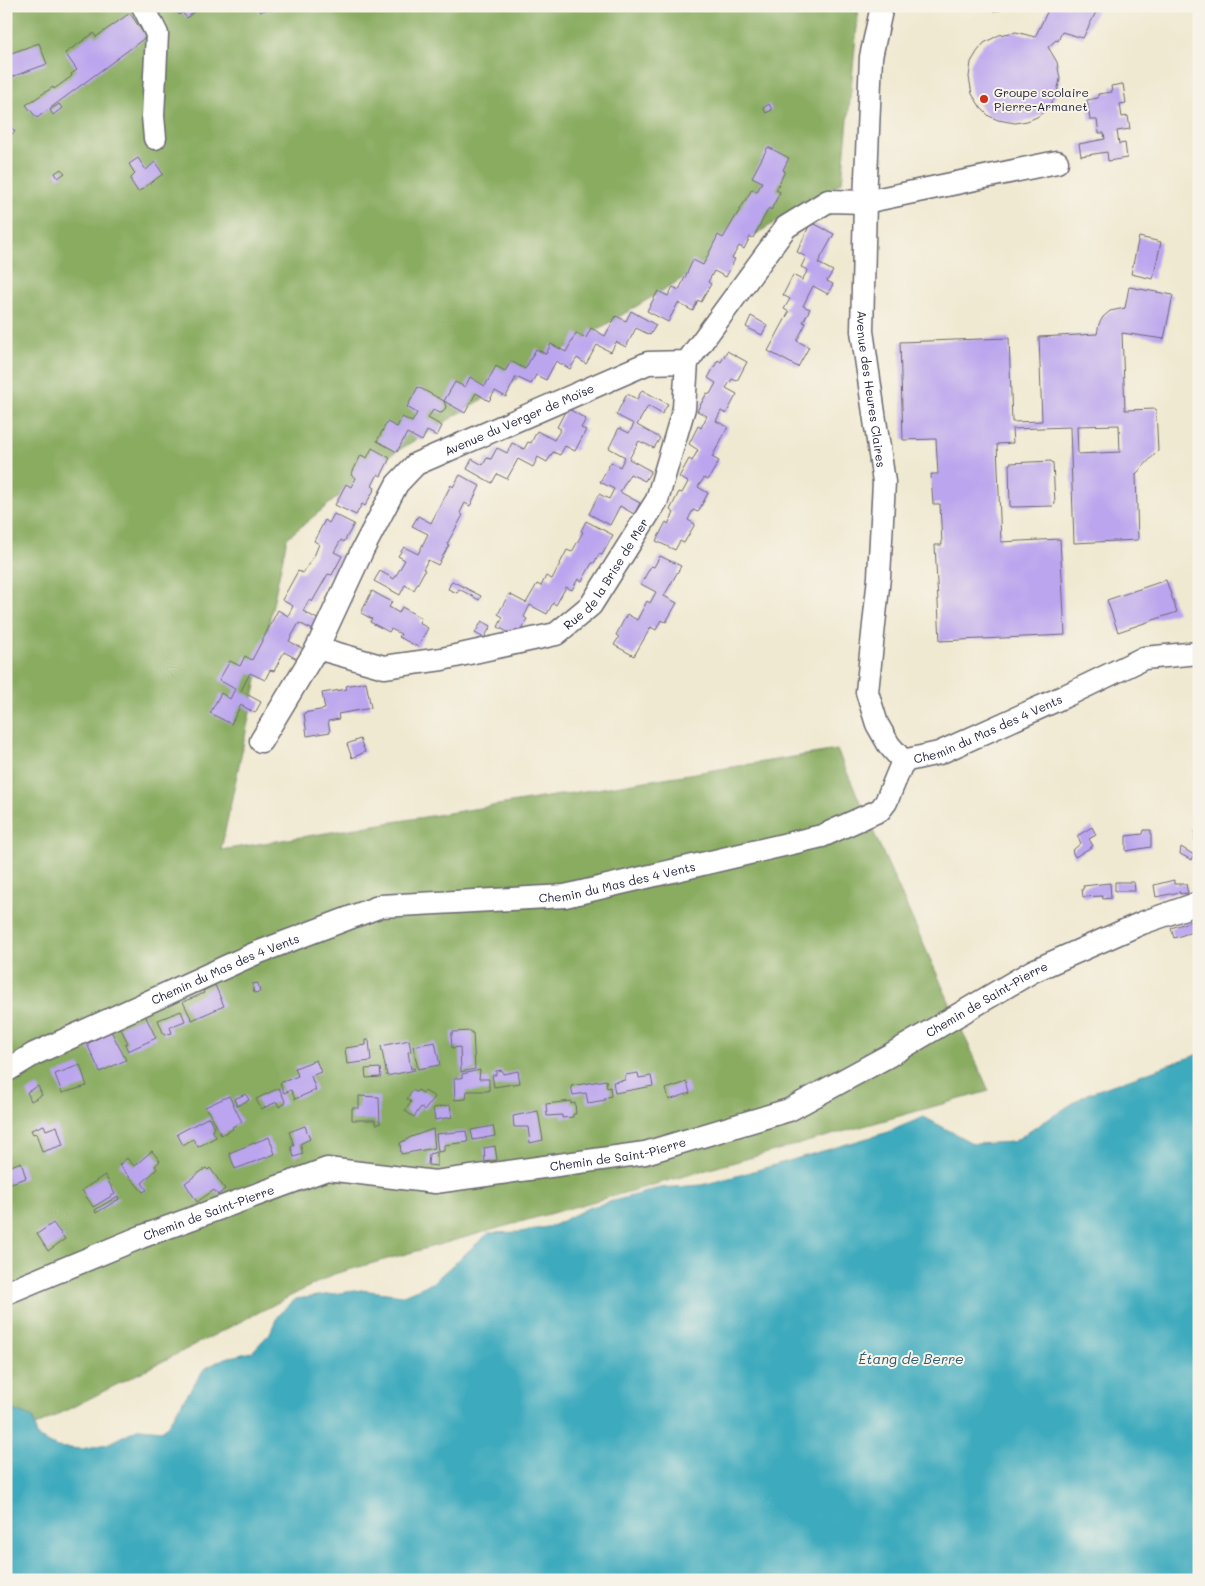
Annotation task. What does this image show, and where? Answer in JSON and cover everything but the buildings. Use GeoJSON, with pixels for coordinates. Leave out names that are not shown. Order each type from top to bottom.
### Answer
{"type":"FeatureCollection","features":[{"type":"Feature","properties":{"kind":"street"},"geometry":{"type":"LineString","coordinates":[[143,6],[157,34],[153,116],[155,138]]}},
{"type":"Feature","properties":{"kind":"street","name":"Avenue des Heures Claires"},"geometry":{"type":"LineString","coordinates":[[882,6],[871,57],[862,331],[884,482],[879,577],[866,692],[877,724],[889,745],[903,761]]}},
{"type":"Feature","properties":{"kind":"street"},"geometry":{"type":"LineString","coordinates":[[688,362],[786,227],[828,201],[865,202],[1057,162]]}},
{"type":"Feature","properties":{"kind":"street","name":"Avenue du Verger de Moïse"},"geometry":{"type":"LineString","coordinates":[[260,741],[317,648],[362,551],[397,484],[416,464],[648,363],[688,362]]}},
{"type":"Feature","properties":{"kind":"street","name":"Rue de la Brise de Mer"},"geometry":{"type":"LineString","coordinates":[[317,648],[384,667],[442,659],[556,634],[591,605],[657,500],[684,408],[688,362]]}},
{"type":"Feature","properties":{"kind":"street","name":"Chemin du Mas des 4 Vents"},"geometry":{"type":"LineString","coordinates":[[6,1071],[34,1054],[254,954],[382,906],[565,896],[822,836],[880,810],[886,802],[903,761],[938,753],[1144,658],[1199,653]]}},
{"type":"Feature","properties":{"kind":"street","name":"Chemin de Saint-Pierre"},"geometry":{"type":"LineString","coordinates":[[6,1294],[141,1237],[328,1169],[435,1182],[645,1153],[789,1110],[890,1055],[1033,972],[1142,923],[1199,903]]}},
{"type":"Feature","properties":{"kind":"green space"},"geometry":{"type":"Polygon","coordinates":[[[6,6],[859,6],[842,182],[387,457],[287,538],[221,850],[837,750],[989,1091],[334,1274],[6,1441],[6,6]]]}},
{"type":"Feature","properties":{"kind":"water","name":"Étang de Berre"},"geometry":{"type":"Polygon","coordinates":[[[1199,1054],[1199,1580],[6,1580],[6,1409],[8,1408],[33,1418],[37,1437],[57,1447],[82,1449],[107,1444],[139,1428],[164,1430],[204,1369],[225,1358],[252,1352],[270,1333],[278,1315],[296,1299],[361,1290],[403,1295],[432,1283],[489,1233],[520,1232],[552,1226],[588,1208],[660,1188],[702,1185],[733,1177],[885,1133],[924,1117],[974,1144],[1013,1142],[1087,1094],[1199,1054]]]}},
{"type":"Feature","properties":{"kind":"place","name":"Groupe scolaire Pierre-Armanet"},"geometry":{"type":"Point","coordinates":[984,99]}}]}
